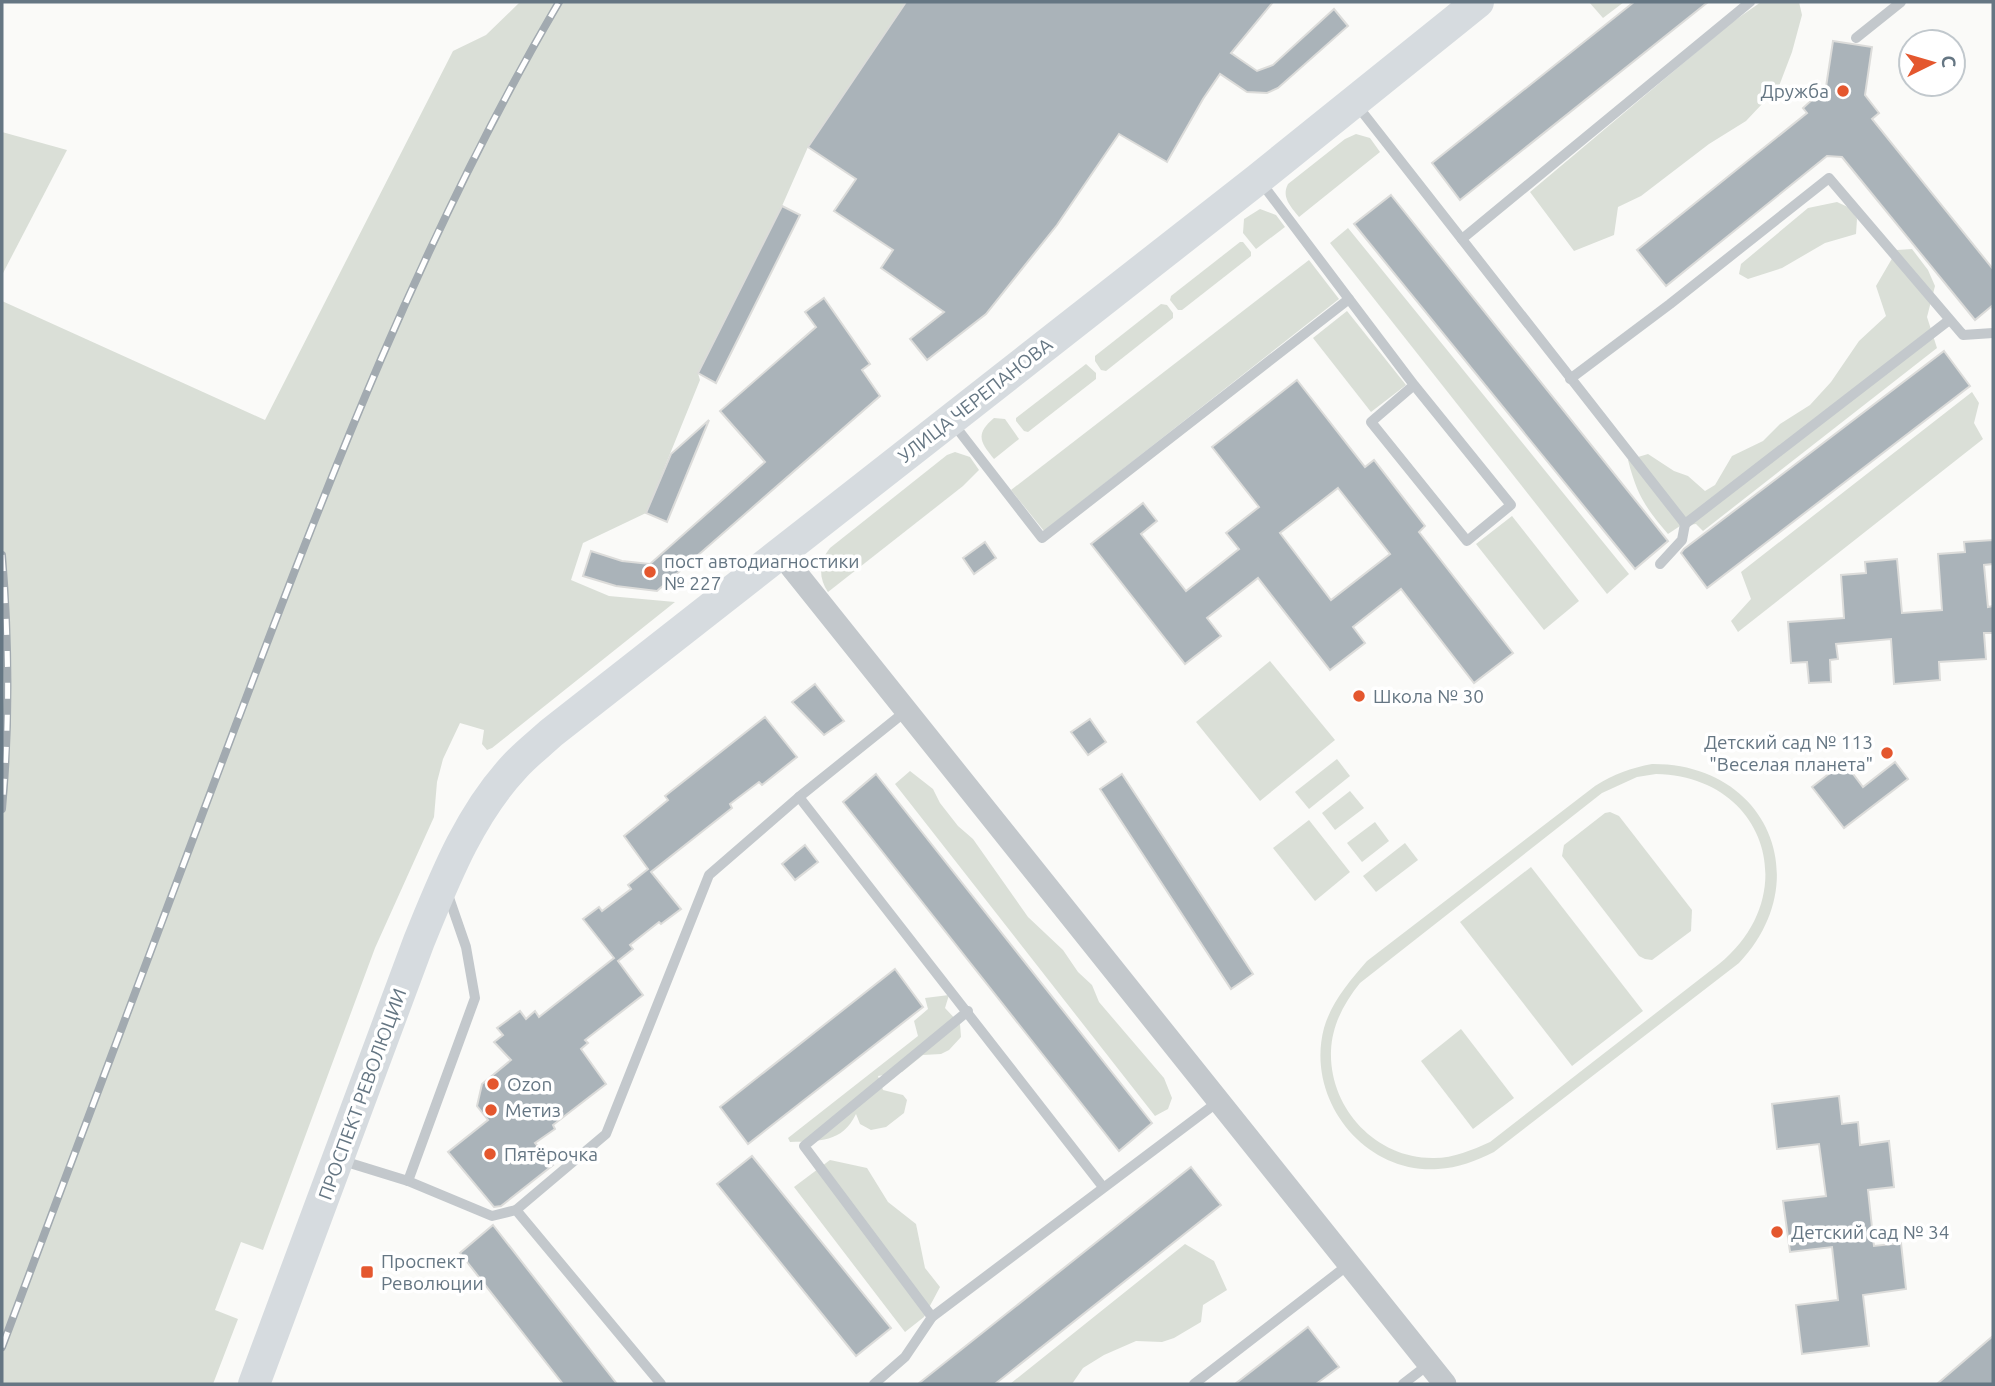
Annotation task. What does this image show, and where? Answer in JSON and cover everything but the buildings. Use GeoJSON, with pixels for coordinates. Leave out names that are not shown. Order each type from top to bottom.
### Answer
{"type":"FeatureCollection","features":[{"type":"Feature","properties":{"kind":"main road","name":"УЛИЦА ЧЕРЕПАНОВА"},"geometry":{"type":"LineString","coordinates":[[482,809],[514,767],[551,733],[1258,179],[1478,2]]}},
{"type":"Feature","properties":{"kind":"main road","name":"ПРОСПЕКТ РЕВОЛЮЦИИ"},"geometry":{"type":"LineString","coordinates":[[254,1384],[443,882],[482,809]]}},
{"type":"Feature","properties":{"kind":"street"},"geometry":{"type":"LineString","coordinates":[[781,554],[1445,1384]]}},
{"type":"Feature","properties":{"kind":"lane"},"geometry":{"type":"LineString","coordinates":[[1462,239],[1750,2]]}},
{"type":"Feature","properties":{"kind":"lane"},"geometry":{"type":"LineString","coordinates":[[1856,38],[1901,2]]}},
{"type":"Feature","properties":{"kind":"lane"},"geometry":{"type":"LineString","coordinates":[[1354,102],[1685,524]]}},
{"type":"Feature","properties":{"kind":"lane"},"geometry":{"type":"LineString","coordinates":[[1570,379],[1829,178],[1948,321],[1963,335],[1993,333]]}},
{"type":"Feature","properties":{"kind":"lane"},"geometry":{"type":"LineString","coordinates":[[1258,179],[1414,384],[1511,505],[1466,541],[1371,422],[1414,384]]}},
{"type":"Feature","properties":{"kind":"lane"},"geometry":{"type":"LineString","coordinates":[[950,420],[1042,538],[1349,299]]}},
{"type":"Feature","properties":{"kind":"lane"},"geometry":{"type":"LineString","coordinates":[[1660,564],[1682,540],[1685,524],[1948,321]]}},
{"type":"Feature","properties":{"kind":"lane"},"geometry":{"type":"LineString","coordinates":[[338,1159],[408,1181],[492,1216],[516,1210],[607,1134],[709,875],[799,797],[906,711]]}},
{"type":"Feature","properties":{"kind":"lane"},"geometry":{"type":"LineString","coordinates":[[799,797],[1103,1187]]}},
{"type":"Feature","properties":{"kind":"lane"},"geometry":{"type":"LineString","coordinates":[[408,1181],[475,998],[466,947],[443,882]]}},
{"type":"Feature","properties":{"kind":"lane"},"geometry":{"type":"LineString","coordinates":[[932,1317],[804,1146],[968,1011]]}},
{"type":"Feature","properties":{"kind":"lane"},"geometry":{"type":"LineString","coordinates":[[874,1384],[905,1357],[932,1317],[1219,1101]]}},
{"type":"Feature","properties":{"kind":"lane"},"geometry":{"type":"LineString","coordinates":[[516,1210],[661,1384]]}},
{"type":"Feature","properties":{"kind":"lane"},"geometry":{"type":"LineString","coordinates":[[1194,1384],[1349,1265]]}},
{"type":"Feature","properties":{"kind":"lane"},"geometry":{"type":"LineString","coordinates":[[1403,1384],[1429,1364]]}},
{"type":"Feature","properties":{"kind":"shaded area"},"geometry":{"type":"Polygon","coordinates":[[[520,2],[906,2],[808,147],[782,206],[698,373],[700,380],[646,513],[583,543],[571,580],[609,596],[675,602],[492,748],[487,750],[482,744],[484,730],[460,723],[443,759],[437,782],[434,817],[375,948],[263,1250],[241,1242],[215,1310],[238,1319],[213,1384],[2,1384],[2,301],[265,420],[453,51],[486,35],[520,2]]]}},
{"type":"Feature","properties":{"kind":"shaded area"},"geometry":{"type":"Polygon","coordinates":[[[1589,2],[1624,2],[1603,18],[1589,2]]]}},
{"type":"Feature","properties":{"kind":"shaded area"},"geometry":{"type":"Polygon","coordinates":[[[1761,2],[1799,2],[1802,15],[1779,86],[1746,121],[1709,144],[1641,196],[1618,207],[1614,235],[1574,251],[1530,192],[1731,23],[1761,2]]]}},
{"type":"Feature","properties":{"kind":"shaded area"},"geometry":{"type":"Polygon","coordinates":[[[2,132],[67,150],[2,275],[2,132]]]}},
{"type":"Feature","properties":{"kind":"shaded area"},"geometry":{"type":"Polygon","coordinates":[[[1356,134],[1370,138],[1380,152],[1299,217],[1286,198],[1288,184],[1345,139],[1356,134]]]}},
{"type":"Feature","properties":{"kind":"shaded area"},"geometry":{"type":"Polygon","coordinates":[[[1837,202],[1850,208],[1857,219],[1856,234],[1825,243],[1782,268],[1748,279],[1739,274],[1741,264],[1808,208],[1837,202]]]}},
{"type":"Feature","properties":{"kind":"shaded area"},"geometry":{"type":"Polygon","coordinates":[[[1260,209],[1276,215],[1285,227],[1256,249],[1243,233],[1244,219],[1260,209]]]}},
{"type":"Feature","properties":{"kind":"shaded area"},"geometry":{"type":"Polygon","coordinates":[[[1348,228],[1629,574],[1607,594],[1330,243],[1348,228]]]}},
{"type":"Feature","properties":{"kind":"shaded area"},"geometry":{"type":"Polygon","coordinates":[[[1240,242],[1251,252],[1251,256],[1182,310],[1178,310],[1170,300],[1171,296],[1240,242]]]}},
{"type":"Feature","properties":{"kind":"shaded area"},"geometry":{"type":"Polygon","coordinates":[[[1912,249],[1928,270],[1935,286],[1927,317],[1937,348],[1703,531],[1696,524],[1680,526],[1668,534],[1643,500],[1628,460],[1648,454],[1674,471],[1688,476],[1705,491],[1715,485],[1732,456],[1763,441],[1780,424],[1810,405],[1831,382],[1859,341],[1886,316],[1876,286],[1897,250],[1912,249]]]}},
{"type":"Feature","properties":{"kind":"shaded area"},"geometry":{"type":"Polygon","coordinates":[[[1309,260],[1339,299],[1044,531],[1011,490],[1309,260]]]}},
{"type":"Feature","properties":{"kind":"shaded area"},"geometry":{"type":"Polygon","coordinates":[[[1161,304],[1167,305],[1173,318],[1106,371],[1101,370],[1095,356],[1161,304]]]}},
{"type":"Feature","properties":{"kind":"shaded area"},"geometry":{"type":"Polygon","coordinates":[[[1347,311],[1406,385],[1371,412],[1313,338],[1347,311]]]}},
{"type":"Feature","properties":{"kind":"shaded area"},"geometry":{"type":"Polygon","coordinates":[[[1086,364],[1096,373],[1096,379],[1028,432],[1024,431],[1016,418],[1086,364]]]}},
{"type":"Feature","properties":{"kind":"shaded area"},"geometry":{"type":"Polygon","coordinates":[[[1972,392],[1979,403],[1974,423],[1983,439],[1738,632],[1731,621],[1751,599],[1741,572],[1972,392]]]}},
{"type":"Feature","properties":{"kind":"shaded area"},"geometry":{"type":"Polygon","coordinates":[[[994,418],[1005,419],[1019,439],[994,459],[985,448],[982,434],[994,418]]]}},
{"type":"Feature","properties":{"kind":"shaded area"},"geometry":{"type":"Polygon","coordinates":[[[955,452],[970,457],[979,470],[963,486],[828,592],[821,570],[830,548],[947,455],[955,452]]]}},
{"type":"Feature","properties":{"kind":"shaded area"},"geometry":{"type":"Polygon","coordinates":[[[1512,516],[1579,601],[1544,630],[1476,544],[1512,516]]]}},
{"type":"Feature","properties":{"kind":"shaded area"},"geometry":{"type":"Polygon","coordinates":[[[1270,661],[1335,740],[1260,801],[1196,722],[1270,661]]]}},
{"type":"Feature","properties":{"kind":"shaded area"},"geometry":{"type":"Polygon","coordinates":[[[1337,759],[1350,776],[1309,809],[1295,792],[1337,759]]]}},
{"type":"Feature","properties":{"kind":"shaded area"},"geometry":{"type":"Polygon","coordinates":[[[1652,764],[1692,769],[1725,783],[1750,804],[1768,832],[1776,863],[1775,896],[1763,930],[1739,963],[1494,1152],[1467,1164],[1438,1169],[1411,1167],[1386,1159],[1364,1145],[1346,1127],[1332,1105],[1323,1081],[1320,1055],[1327,1018],[1348,984],[1367,961],[1595,786],[1616,775],[1652,764]],[[1656,774],[1637,777],[1602,793],[1360,983],[1349,998],[1334,1032],[1332,1072],[1347,1110],[1375,1140],[1393,1150],[1434,1158],[1470,1151],[1490,1142],[1719,964],[1745,936],[1760,905],[1765,874],[1761,844],[1747,817],[1724,795],[1694,780],[1656,774]]]}},
{"type":"Feature","properties":{"kind":"shaded area"},"geometry":{"type":"Polygon","coordinates":[[[910,771],[933,789],[940,803],[958,826],[973,839],[1028,917],[1063,950],[1078,972],[1092,985],[1099,1002],[1164,1078],[1172,1098],[1168,1109],[1155,1116],[895,784],[910,771]]]}},
{"type":"Feature","properties":{"kind":"shaded area"},"geometry":{"type":"Polygon","coordinates":[[[1350,791],[1364,808],[1335,830],[1322,813],[1350,791]]]}},
{"type":"Feature","properties":{"kind":"shaded area"},"geometry":{"type":"Polygon","coordinates":[[[1605,813],[1619,816],[1692,910],[1691,931],[1652,960],[1639,956],[1562,856],[1564,845],[1605,813]]]}},
{"type":"Feature","properties":{"kind":"shaded area"},"geometry":{"type":"Polygon","coordinates":[[[1309,820],[1350,872],[1315,901],[1273,848],[1309,820]]]}},
{"type":"Feature","properties":{"kind":"shaded area"},"geometry":{"type":"Polygon","coordinates":[[[1375,822],[1389,841],[1362,862],[1347,843],[1375,822]]]}},
{"type":"Feature","properties":{"kind":"shaded area"},"geometry":{"type":"Polygon","coordinates":[[[1405,843],[1418,860],[1376,892],[1363,876],[1405,843]]]}},
{"type":"Feature","properties":{"kind":"shaded area"},"geometry":{"type":"Polygon","coordinates":[[[1531,867],[1643,1011],[1572,1066],[1460,922],[1531,867]]]}},
{"type":"Feature","properties":{"kind":"shaded area"},"geometry":{"type":"Polygon","coordinates":[[[949,995],[945,1008],[960,1024],[961,1037],[949,1050],[941,1054],[923,1055],[902,1072],[878,1076],[883,1090],[903,1095],[907,1100],[904,1113],[886,1127],[871,1130],[860,1124],[856,1114],[837,1135],[820,1140],[790,1142],[788,1138],[918,1036],[914,1021],[928,1009],[925,998],[949,995]]]}},
{"type":"Feature","properties":{"kind":"shaded area"},"geometry":{"type":"Polygon","coordinates":[[[1461,1029],[1514,1098],[1473,1129],[1421,1061],[1461,1029]]]}},
{"type":"Feature","properties":{"kind":"shaded area"},"geometry":{"type":"Polygon","coordinates":[[[830,1160],[867,1168],[888,1202],[916,1224],[925,1268],[940,1287],[924,1317],[905,1332],[794,1187],[830,1160]]]}},
{"type":"Feature","properties":{"kind":"shaded area"},"geometry":{"type":"Polygon","coordinates":[[[1185,1244],[1214,1261],[1227,1290],[1203,1305],[1201,1322],[1174,1338],[1162,1342],[1136,1341],[1104,1355],[1083,1368],[1072,1384],[1010,1384],[1185,1244]]]}},
{"type":"Feature","properties":{"kind":"railway"},"geometry":{"type":"LineString","coordinates":[[2,1347],[269,637],[381,359],[464,178],[559,2]]}},
{"type":"Feature","properties":{"kind":"railway"},"geometry":{"type":"LineString","coordinates":[[2,555],[8,682],[2,809]]}},
{"type":"Feature","properties":{"kind":"place","name":"Дружба"},"geometry":{"type":"Point","coordinates":[1843,91]}},
{"type":"Feature","properties":{"kind":"place","name":"пост автодиагностики № 227"},"geometry":{"type":"Point","coordinates":[650,572]}},
{"type":"Feature","properties":{"kind":"place","name":"Школа № 30"},"geometry":{"type":"Point","coordinates":[1359,696]}},
{"type":"Feature","properties":{"kind":"place","name":"Детский сад № 113 \"Веселая планета\""},"geometry":{"type":"Point","coordinates":[1887,753]}},
{"type":"Feature","properties":{"kind":"place","name":"Ozon"},"geometry":{"type":"Point","coordinates":[493,1084]}},
{"type":"Feature","properties":{"kind":"place","name":"Метиз"},"geometry":{"type":"Point","coordinates":[491,1110]}},
{"type":"Feature","properties":{"kind":"place","name":"Пятёрочка"},"geometry":{"type":"Point","coordinates":[490,1154]}},
{"type":"Feature","properties":{"kind":"place","name":"Детский сад № 34"},"geometry":{"type":"Point","coordinates":[1777,1232]}},
{"type":"Feature","properties":{"kind":"place","name":"Проспект Революции"},"geometry":{"type":"Point","coordinates":[367,1272]}}]}
